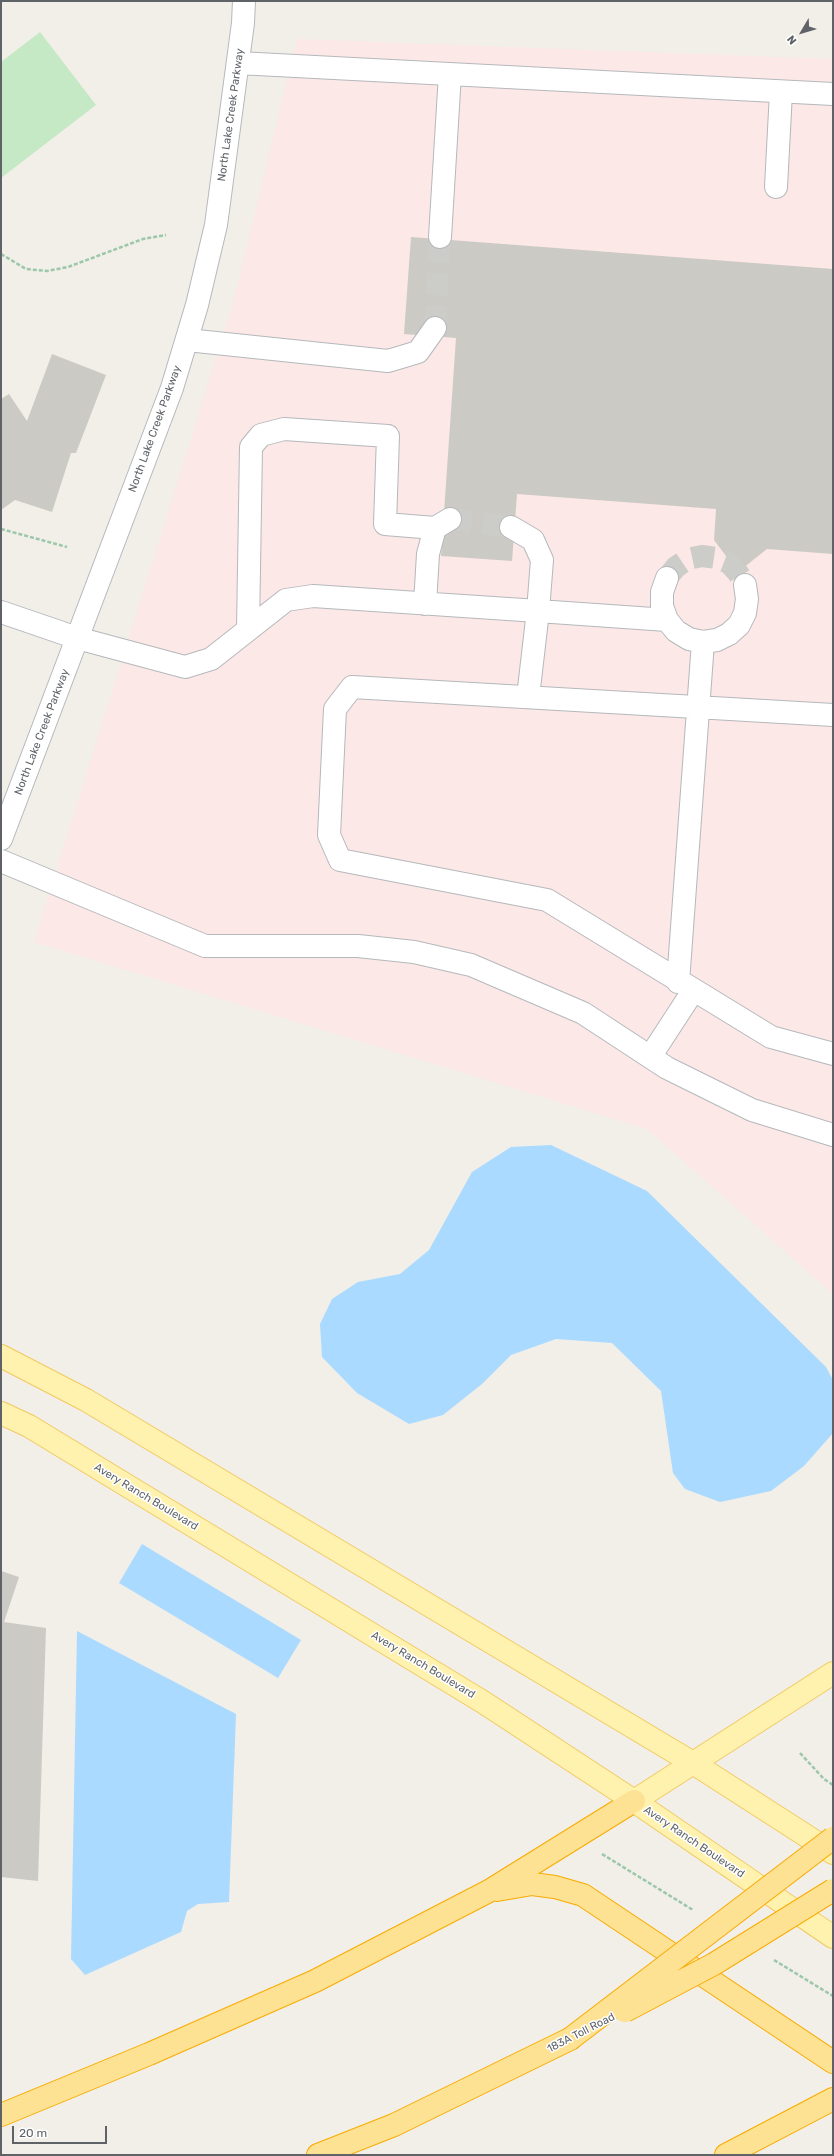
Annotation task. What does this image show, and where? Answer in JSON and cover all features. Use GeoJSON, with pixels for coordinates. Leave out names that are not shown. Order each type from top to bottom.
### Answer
{"type":"FeatureCollection","features":[{"type":"Feature","properties":{"kind":"highway"},"geometry":{"type":"LineString","coordinates":[[1,2115],[149,2054],[315,1981],[489,1891],[634,1801]]}},
{"type":"Feature","properties":{"kind":"highway"},"geometry":{"type":"LineString","coordinates":[[570,2039],[833,1838]]}},
{"type":"Feature","properties":{"kind":"highway"},"geometry":{"type":"LineString","coordinates":[[489,1891],[532,1884],[555,1887],[583,1895],[833,2062]]}},
{"type":"Feature","properties":{"kind":"highway","name":"183A Toll Road"},"geometry":{"type":"LineString","coordinates":[[318,2155],[394,2125],[570,2039],[714,1964],[833,1890]]}},
{"type":"Feature","properties":{"kind":"highway"},"geometry":{"type":"LineString","coordinates":[[726,2155],[833,2099]]}},
{"type":"Feature","properties":{"kind":"main road"},"geometry":{"type":"LineString","coordinates":[[1,1356],[86,1400],[693,1763],[833,1853]]}},
{"type":"Feature","properties":{"kind":"main road","name":"Avery Ranch Boulevard"},"geometry":{"type":"LineString","coordinates":[[1,1413],[30,1426],[483,1702],[634,1801],[833,1937]]}},
{"type":"Feature","properties":{"kind":"main road"},"geometry":{"type":"LineString","coordinates":[[634,1801],[833,1673]]}},
{"type":"Feature","properties":{"kind":"street","name":"North Lake Creek Parkway"},"geometry":{"type":"LineString","coordinates":[[1,839],[172,388],[187,340],[216,225],[238,63],[244,1]]}},
{"type":"Feature","properties":{"kind":"street"},"geometry":{"type":"LineString","coordinates":[[238,63],[833,94]]}},
{"type":"Feature","properties":{"kind":"street"},"geometry":{"type":"LineString","coordinates":[[440,237],[450,74]]}},
{"type":"Feature","properties":{"kind":"street"},"geometry":{"type":"LineString","coordinates":[[776,186],[781,92]]}},
{"type":"Feature","properties":{"kind":"street"},"geometry":{"type":"LineString","coordinates":[[187,340],[388,361],[418,352],[435,328]]}},
{"type":"Feature","properties":{"kind":"street"},"geometry":{"type":"LineString","coordinates":[[248,629],[250,447],[261,435],[284,429],[388,436],[385,524],[442,524],[428,554],[425,604]]}},
{"type":"Feature","properties":{"kind":"street"},"geometry":{"type":"LineString","coordinates":[[511,527],[533,540],[542,560],[538,611],[528,697]]}},
{"type":"Feature","properties":{"kind":"street"},"geometry":{"type":"LineString","coordinates":[[667,578],[662,592],[662,606],[667,620],[676,631],[689,639],[703,642],[717,640],[729,634],[739,625],[745,613],[747,599],[745,585]]}},
{"type":"Feature","properties":{"kind":"street"},"geometry":{"type":"LineString","coordinates":[[1,612],[77,638],[185,666],[211,659],[286,600],[306,597],[667,620]]}},
{"type":"Feature","properties":{"kind":"street"},"geometry":{"type":"LineString","coordinates":[[650,1056],[686,986],[697,707],[703,642]]}},
{"type":"Feature","properties":{"kind":"street"},"geometry":{"type":"LineString","coordinates":[[833,715],[352,687],[335,709],[328,834],[340,860],[547,900],[771,1037],[833,1054]]}},
{"type":"Feature","properties":{"kind":"street"},"geometry":{"type":"LineString","coordinates":[[1,861],[205,946],[358,946],[414,952],[471,965],[583,1013],[667,1068],[752,1110],[833,1135]]}},
{"type":"Feature","properties":{"kind":"path"},"geometry":{"type":"LineString","coordinates":[[1,254],[26,269],[47,271],[68,267],[143,239],[166,235]]}},
{"type":"Feature","properties":{"kind":"path"},"geometry":{"type":"LineString","coordinates":[[1,529],[67,547]]}},
{"type":"Feature","properties":{"kind":"path"},"geometry":{"type":"LineString","coordinates":[[800,1753],[824,1779],[833,1785]]}},
{"type":"Feature","properties":{"kind":"shaded area"},"geometry":{"type":"Polygon","coordinates":[[[297,39],[833,59],[833,1294],[647,1129],[34,942],[232,307],[297,39]]]}},
{"type":"Feature","properties":{"kind":"green space"},"geometry":{"type":"Polygon","coordinates":[[[40,32],[96,105],[1,178],[1,62],[40,32]]]}},
{"type":"Feature","properties":{"kind":"water"},"geometry":{"type":"Polygon","coordinates":[[[551,1145],[647,1191],[826,1367],[833,1380],[833,1433],[804,1466],[771,1491],[720,1502],[685,1489],[673,1473],[661,1391],[612,1343],[556,1339],[511,1355],[482,1384],[443,1415],[409,1424],[357,1393],[322,1357],[320,1324],[332,1299],[358,1282],[400,1274],[429,1250],[472,1172],[511,1147],[551,1145]]]}},
{"type":"Feature","properties":{"kind":"water"},"geometry":{"type":"Polygon","coordinates":[[[142,1544],[301,1640],[278,1678],[119,1583],[142,1544]]]}},
{"type":"Feature","properties":{"kind":"water"},"geometry":{"type":"Polygon","coordinates":[[[77,1631],[236,1714],[229,1902],[198,1904],[187,1911],[181,1932],[85,1975],[71,1959],[77,1631]]]}},
{"type":"Feature","properties":{"kind":"building"},"geometry":{"type":"Polygon","coordinates":[[[411,237],[833,269],[833,554],[767,549],[738,572],[714,540],[716,509],[517,494],[512,561],[441,556],[456,338],[404,334],[411,237]]]}},
{"type":"Feature","properties":{"kind":"building"},"geometry":{"type":"Polygon","coordinates":[[[52,354],[106,375],[76,453],[71,453],[52,512],[15,500],[1,510],[1,399],[9,394],[27,421],[52,354]]]}},
{"type":"Feature","properties":{"kind":"building"},"geometry":{"type":"Polygon","coordinates":[[[1,1571],[19,1577],[4,1622],[46,1628],[38,1881],[1,1877],[1,1571]]]}},
{"type":"Feature","properties":{"kind":"tunnel"},"geometry":{"type":"LineString","coordinates":[[435,328],[440,237]]}},
{"type":"Feature","properties":{"kind":"tunnel"},"geometry":{"type":"LineString","coordinates":[[450,519],[511,527]]}},
{"type":"Feature","properties":{"kind":"tunnel"},"geometry":{"type":"LineString","coordinates":[[667,578],[676,567],[688,559],[702,556],[716,558],[729,563],[738,573],[745,585]]}}]}
